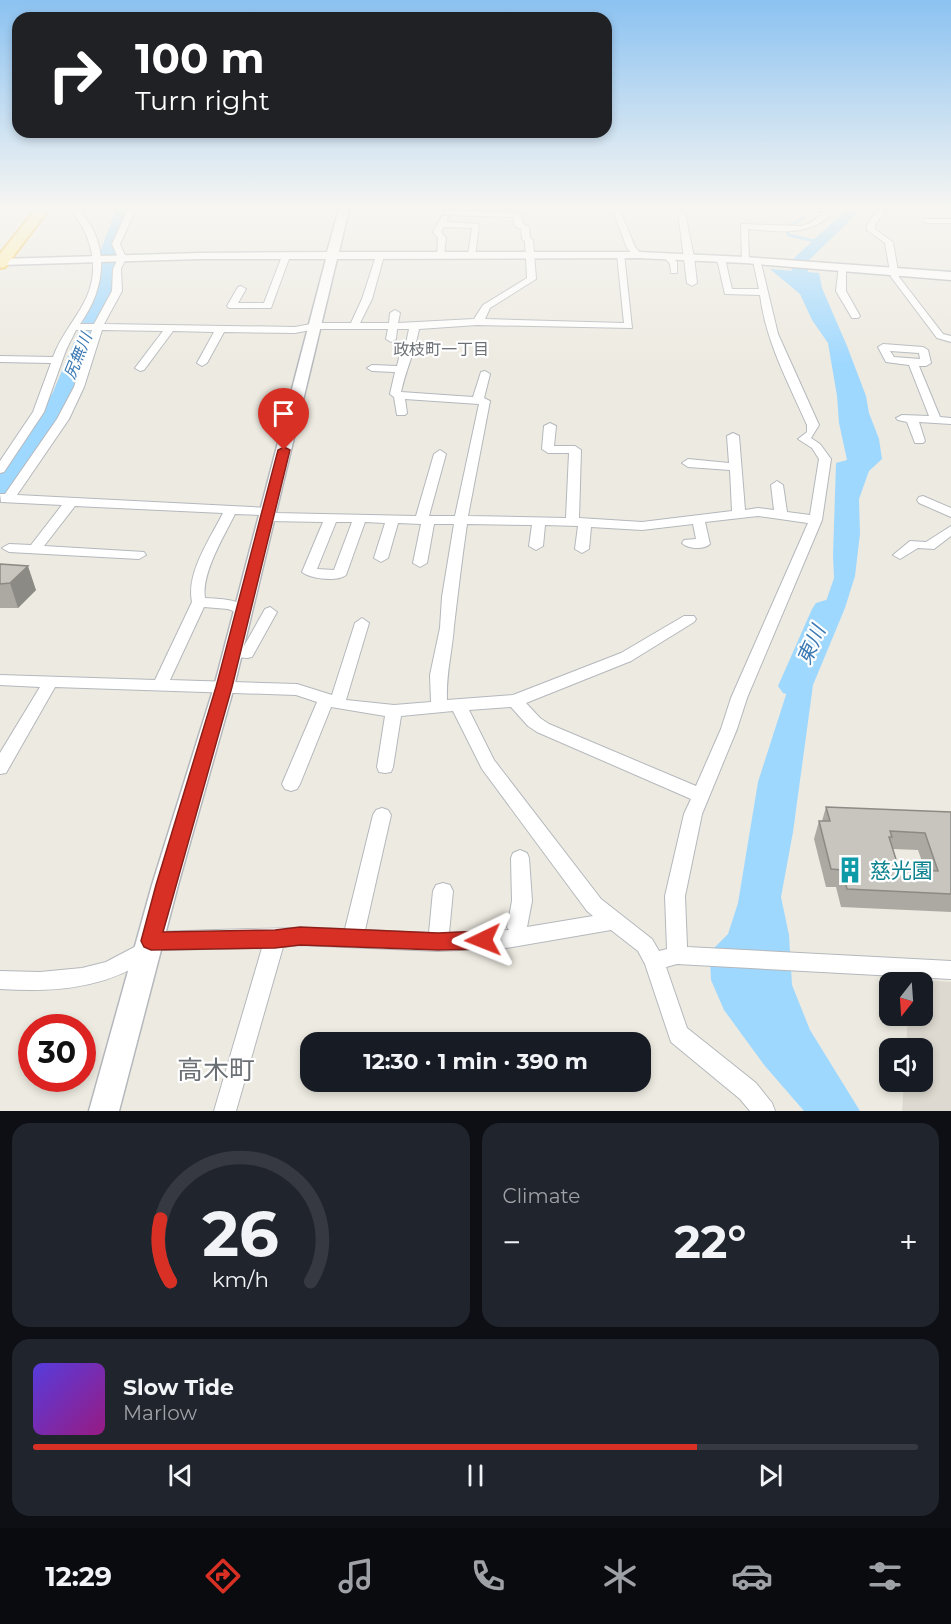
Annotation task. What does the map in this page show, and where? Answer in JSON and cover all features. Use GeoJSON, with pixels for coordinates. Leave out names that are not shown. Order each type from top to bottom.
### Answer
{"type":"FeatureCollection","features":[{"type":"Feature","properties":{"kind":"street"},"geometry":{"type":"LineString","coordinates":[[1,263],[53,261]]}},
{"type":"Feature","properties":{"kind":"street"},"geometry":{"type":"LineString","coordinates":[[0,469],[43,403],[65,341],[76,327],[94,289],[98,261]]}},
{"type":"Feature","properties":{"kind":"street"},"geometry":{"type":"LineString","coordinates":[[5,498],[63,420],[79,387],[97,326],[117,291],[118,261]]}},
{"type":"Feature","properties":{"kind":"street"},"geometry":{"type":"LineString","coordinates":[[241,289],[232,306],[268,306],[284,261]]}},
{"type":"Feature","properties":{"kind":"street"},"geometry":{"type":"LineString","coordinates":[[104,1111],[165,885],[224,687],[332,261]]}},
{"type":"Feature","properties":{"kind":"street"},"geometry":{"type":"LineString","coordinates":[[354,326],[368,298],[379,261]]}},
{"type":"Feature","properties":{"kind":"street"},"geometry":{"type":"LineString","coordinates":[[477,322],[483,316],[486,307],[532,279],[531,261]]}},
{"type":"Feature","properties":{"kind":"street"},"geometry":{"type":"LineString","coordinates":[[76,327],[295,330],[316,326],[354,326],[392,332],[415,326],[477,322],[629,326],[622,261]]}},
{"type":"Feature","properties":{"kind":"street"},"geometry":{"type":"LineString","coordinates":[[671,261],[674,264],[674,271]]}},
{"type":"Feature","properties":{"kind":"street"},"geometry":{"type":"LineString","coordinates":[[689,261],[692,283]]}},
{"type":"Feature","properties":{"kind":"street"},"geometry":{"type":"LineString","coordinates":[[721,261],[728,292],[765,292]]}},
{"type":"Feature","properties":{"kind":"street"},"geometry":{"type":"LineString","coordinates":[[684,956],[675,896],[693,814],[816,520],[825,459],[816,446],[804,439],[810,433],[813,425],[769,321],[764,281],[755,261],[951,276]]}},
{"type":"Feature","properties":{"kind":"street"},"geometry":{"type":"LineString","coordinates":[[892,261],[893,272],[940,336],[951,339]]}},
{"type":"Feature","properties":{"kind":"street"},"geometry":{"type":"LineString","coordinates":[[842,268],[842,291],[855,316]]}},
{"type":"Feature","properties":{"kind":"street"},"geometry":{"type":"LineString","coordinates":[[392,332],[395,313]]}},
{"type":"Feature","properties":{"kind":"street"},"geometry":{"type":"LineString","coordinates":[[415,326],[409,354],[404,358],[395,394],[485,401],[461,520],[438,675],[439,708]]}},
{"type":"Feature","properties":{"kind":"street"},"geometry":{"type":"LineString","coordinates":[[140,368],[170,328]]}},
{"type":"Feature","properties":{"kind":"street"},"geometry":{"type":"LineString","coordinates":[[202,363],[221,328]]}},
{"type":"Feature","properties":{"kind":"street"},"geometry":{"type":"LineString","coordinates":[[0,359],[58,360]]}},
{"type":"Feature","properties":{"kind":"street"},"geometry":{"type":"LineString","coordinates":[[913,362],[916,377],[936,420]]}},
{"type":"Feature","properties":{"kind":"street"},"geometry":{"type":"LineString","coordinates":[[372,368],[401,369]]}},
{"type":"Feature","properties":{"kind":"street"},"geometry":{"type":"LineString","coordinates":[[478,399],[485,374]]}},
{"type":"Feature","properties":{"kind":"street"},"geometry":{"type":"LineString","coordinates":[[399,395],[401,413]]}},
{"type":"Feature","properties":{"kind":"street"},"geometry":{"type":"LineString","coordinates":[[919,441],[907,418],[951,420]]}},
{"type":"Feature","properties":{"kind":"street"},"geometry":{"type":"LineString","coordinates":[[550,426],[548,449],[575,450],[582,549]]}},
{"type":"Feature","properties":{"kind":"street"},"geometry":{"type":"LineString","coordinates":[[733,436],[739,515]]}},
{"type":"Feature","properties":{"kind":"street"},"geometry":{"type":"LineString","coordinates":[[420,563],[425,520],[440,454]]}},
{"type":"Feature","properties":{"kind":"street"},"geometry":{"type":"LineString","coordinates":[[688,464],[735,467]]}},
{"type":"Feature","properties":{"kind":"street"},"geometry":{"type":"LineString","coordinates":[[777,485],[781,514]]}},
{"type":"Feature","properties":{"kind":"street"},"geometry":{"type":"LineString","coordinates":[[5,498],[231,510],[268,515],[359,520],[461,520],[642,526],[758,512],[816,520]]}},
{"type":"Feature","properties":{"kind":"street"},"geometry":{"type":"LineString","coordinates":[[923,500],[951,513]]}},
{"type":"Feature","properties":{"kind":"street"},"geometry":{"type":"LineString","coordinates":[[36,548],[71,502]]}},
{"type":"Feature","properties":{"kind":"street"},"geometry":{"type":"LineString","coordinates":[[160,685],[199,602],[197,598],[200,580],[231,510]]}},
{"type":"Feature","properties":{"kind":"street"},"geometry":{"type":"LineString","coordinates":[[689,543],[703,544],[698,518]]}},
{"type":"Feature","properties":{"kind":"street"},"geometry":{"type":"LineString","coordinates":[[331,519],[309,572],[339,575],[359,520]]}},
{"type":"Feature","properties":{"kind":"street"},"geometry":{"type":"LineString","coordinates":[[381,558],[392,520]]}},
{"type":"Feature","properties":{"kind":"street"},"geometry":{"type":"LineString","coordinates":[[496,536],[498,521]]}},
{"type":"Feature","properties":{"kind":"street"},"geometry":{"type":"LineString","coordinates":[[536,546],[539,522]]}},
{"type":"Feature","properties":{"kind":"street"},"geometry":{"type":"LineString","coordinates":[[900,555],[915,544],[929,546],[951,530]]}},
{"type":"Feature","properties":{"kind":"street"},"geometry":{"type":"LineString","coordinates":[[9,548],[140,555]]}},
{"type":"Feature","properties":{"kind":"street"},"geometry":{"type":"LineString","coordinates":[[199,602],[230,605],[243,610]]}},
{"type":"Feature","properties":{"kind":"street"},"geometry":{"type":"LineString","coordinates":[[232,652],[247,653],[270,612]]}},
{"type":"Feature","properties":{"kind":"street"},"geometry":{"type":"LineString","coordinates":[[0,680],[297,690],[332,702],[394,711],[439,708],[515,701],[626,657],[689,619]]}},
{"type":"Feature","properties":{"kind":"street"},"geometry":{"type":"LineString","coordinates":[[291,784],[332,702],[362,623]]}},
{"type":"Feature","properties":{"kind":"street"},"geometry":{"type":"LineString","coordinates":[[0,768],[51,681]]}},
{"type":"Feature","properties":{"kind":"street"},"geometry":{"type":"LineString","coordinates":[[515,701],[534,722],[543,728],[699,795]]}},
{"type":"Feature","properties":{"kind":"street"},"geometry":{"type":"LineString","coordinates":[[458,705],[488,764],[535,829],[594,904],[645,945],[654,961],[679,1035],[748,1091],[764,1111]]}},
{"type":"Feature","properties":{"kind":"street"},"geometry":{"type":"LineString","coordinates":[[385,767],[394,711]]}},
{"type":"Feature","properties":{"kind":"street"},"geometry":{"type":"LineString","coordinates":[[353,938],[382,815]]}},
{"type":"Feature","properties":{"kind":"street"},"geometry":{"type":"LineString","coordinates":[[520,858],[522,901],[517,927],[523,937]]}},
{"type":"Feature","properties":{"kind":"street"},"geometry":{"type":"LineString","coordinates":[[438,942],[443,891]]}},
{"type":"Feature","properties":{"kind":"street"},"geometry":{"type":"LineString","coordinates":[[0,980],[45,981],[90,976],[106,972],[150,945],[300,936],[438,942],[523,937],[614,921]]}},
{"type":"Feature","properties":{"kind":"street"},"geometry":{"type":"LineString","coordinates":[[225,1111],[275,939]]}},
{"type":"Feature","properties":{"kind":"street"},"geometry":{"type":"LineString","coordinates":[[654,961],[684,956],[951,970]]}},
{"type":"Feature","properties":{"kind":"shaded area"},"geometry":{"type":"Polygon","coordinates":[[[933,981],[951,982],[951,1111],[902,1111],[903,1092],[933,1092],[933,1038],[907,1038],[907,1026],[933,1026],[933,981]]]}},
{"type":"Feature","properties":{"kind":"water"},"geometry":{"type":"Polygon","coordinates":[[[770,269],[819,273],[822,288],[866,396],[869,413],[879,439],[882,459],[869,471],[859,499],[860,534],[855,576],[845,608],[813,685],[793,832],[781,897],[789,935],[792,985],[810,1030],[860,1111],[804,1111],[765,1066],[724,1010],[711,980],[710,960],[714,948],[728,934],[738,903],[758,782],[792,676],[809,651],[834,578],[836,463],[847,460],[839,423],[828,343],[812,320],[800,294],[770,269]]]}},
{"type":"Feature","properties":{"kind":"building"},"geometry":{"type":"Polygon","coordinates":[[[0,564],[28,566],[10,583],[0,584],[0,564]]]}},
{"type":"Feature","properties":{"kind":"building"},"geometry":{"type":"Polygon","coordinates":[[[826,807],[951,812],[951,894],[847,889],[842,870],[831,869],[819,821],[830,821],[826,807]],[[890,831],[892,837],[889,837],[899,869],[938,871],[925,833],[890,831]]]}},
{"type":"Feature","properties":{"kind":"waterway","name":"尻無川"},"geometry":{"type":"LineString","coordinates":[[0,490],[39,435],[63,392],[105,291],[107,261]]}},
{"type":"Feature","properties":{"kind":"waterway","name":"東川"},"geometry":{"type":"LineString","coordinates":[[799,261],[802,280],[815,303]]}},
{"type":"Feature","properties":{"kind":"waterway","name":"東川"},"geometry":{"type":"LineString","coordinates":[[793,686],[826,609]]}},
{"type":"Feature","properties":{"kind":"place","name":"慈光園"},"geometry":{"type":"Point","coordinates":[850,870]}},
{"type":"Feature","properties":{"kind":"district","name":"政枝町一丁目"},"geometry":{"type":"Point","coordinates":[441,349]}},
{"type":"Feature","properties":{"kind":"district","name":"高木町"},"geometry":{"type":"Point","coordinates":[216,1070]}},
{"type":"Feature","properties":{"kind":"route"},"geometry":{"type":"LineString","coordinates":[[284,450],[224,687],[165,885],[151,941],[275,939],[300,936],[438,942],[483,940]]}}]}
